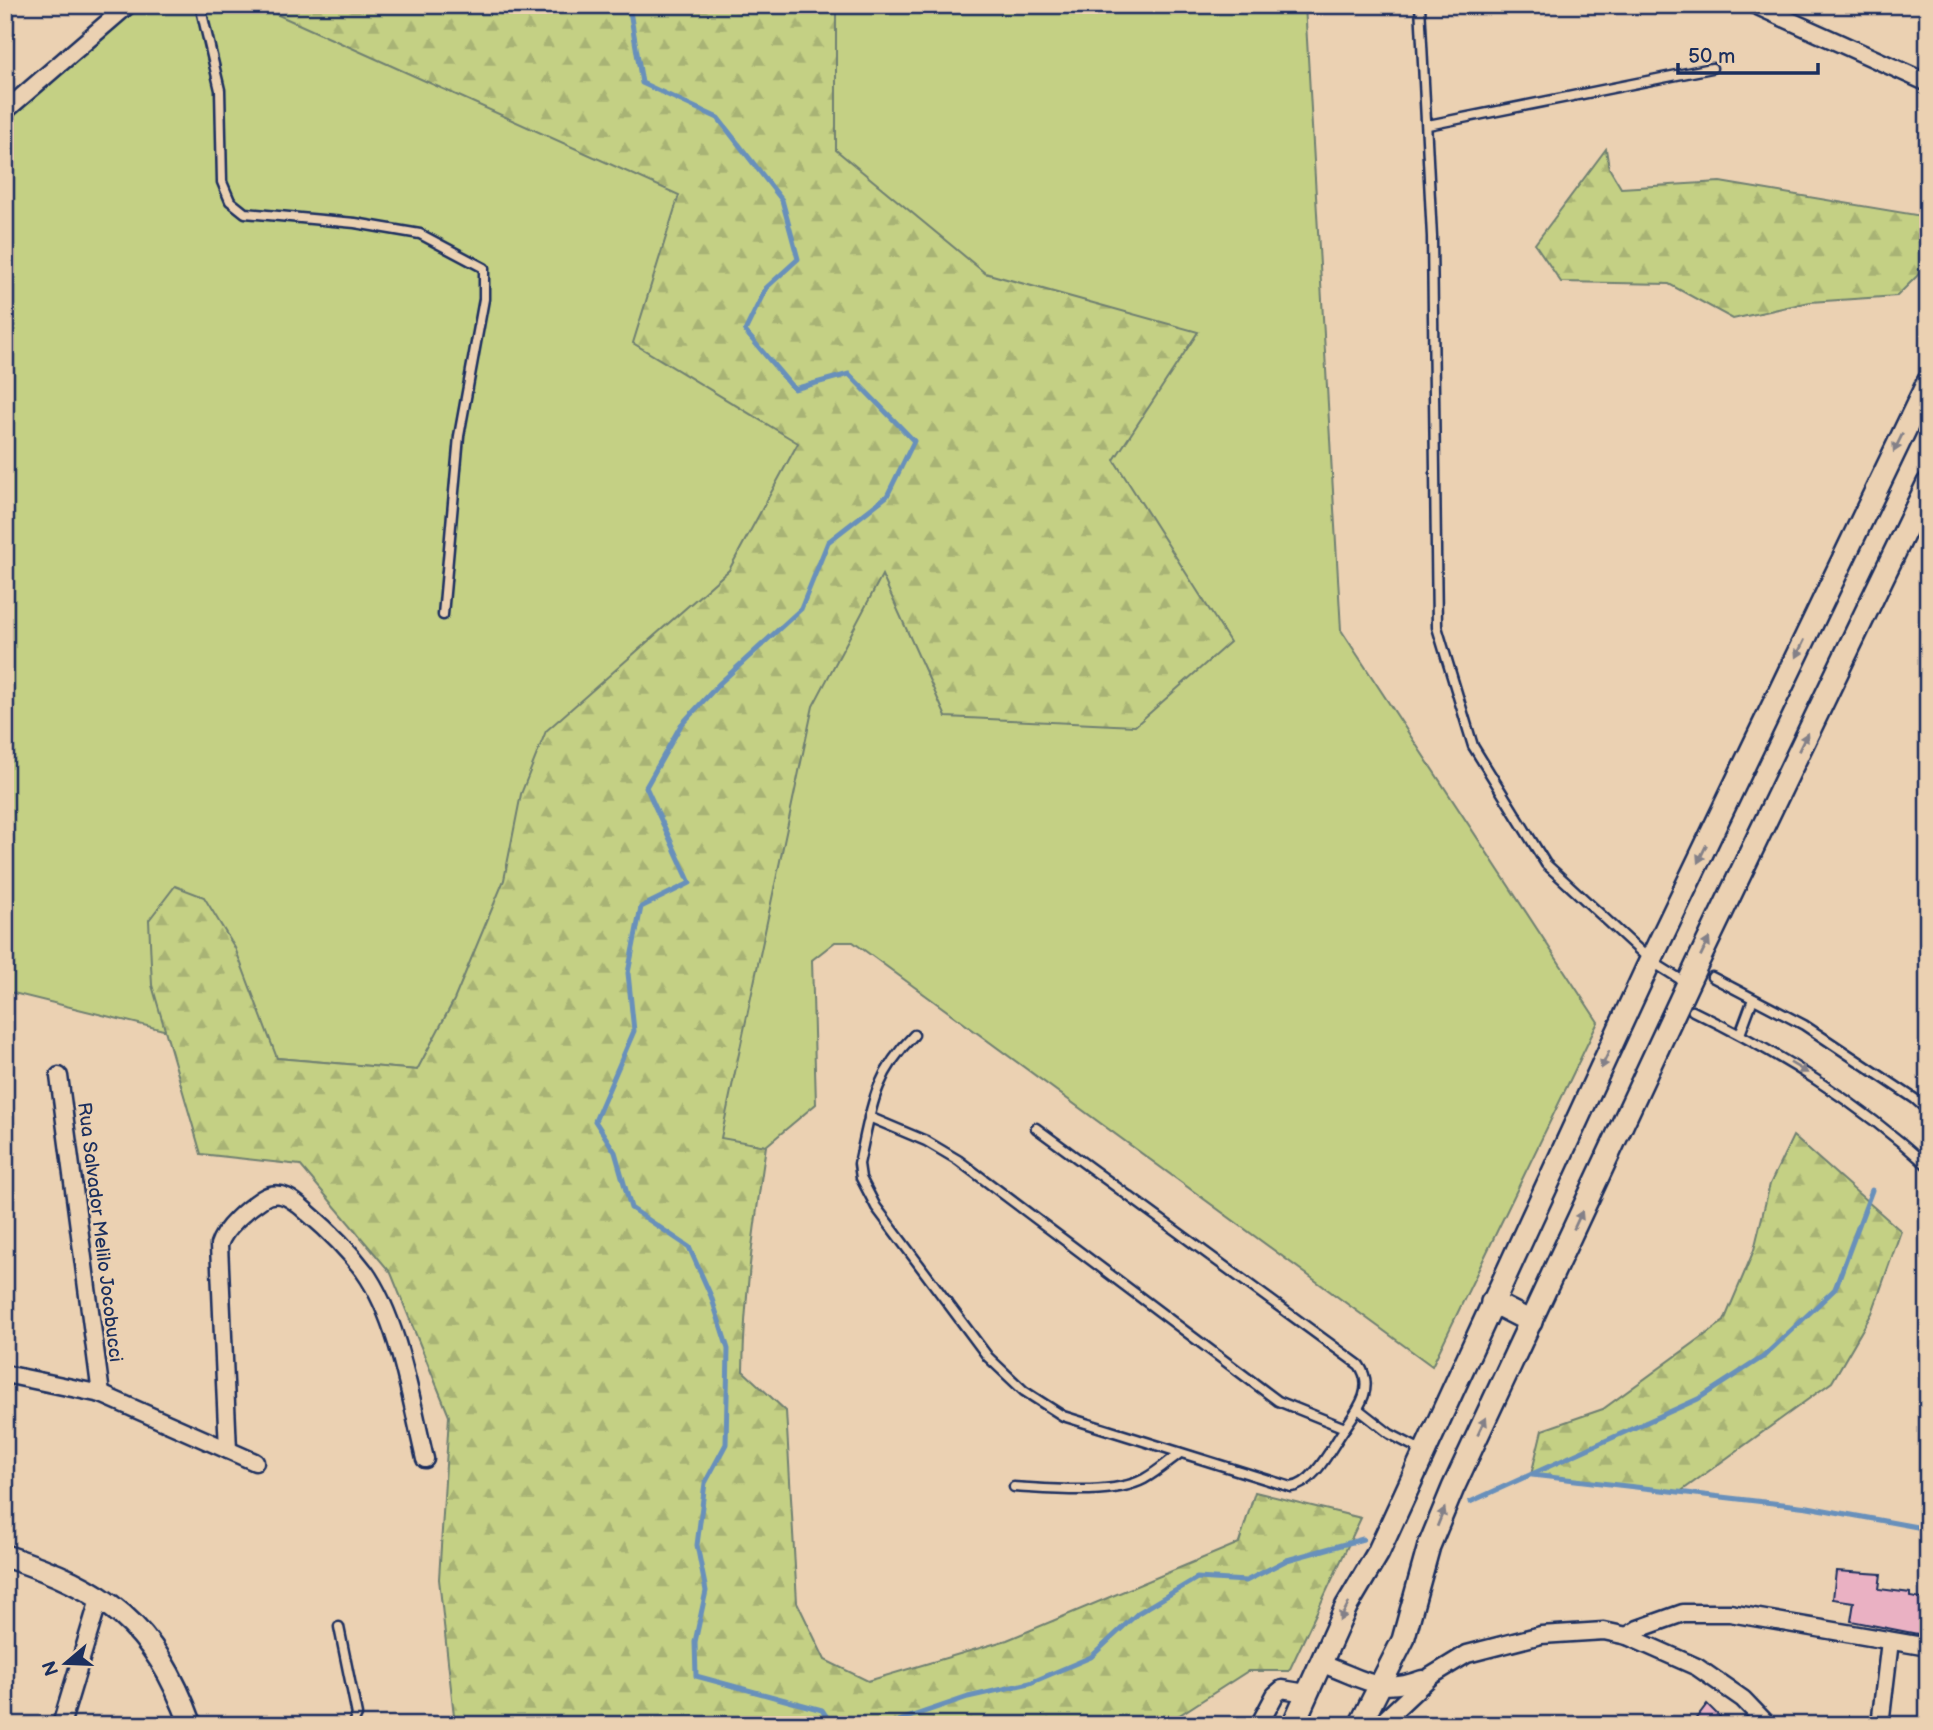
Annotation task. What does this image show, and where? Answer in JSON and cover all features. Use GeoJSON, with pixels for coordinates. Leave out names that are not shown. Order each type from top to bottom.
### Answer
{"type":"FeatureCollection","features":[{"type":"Feature","properties":{"kind":"street"},"geometry":{"type":"LineString","coordinates":[[5,111],[128,5]]}},
{"type":"Feature","properties":{"kind":"street"},"geometry":{"type":"LineString","coordinates":[[1755,5],[1928,83]]}},
{"type":"Feature","properties":{"kind":"street"},"geometry":{"type":"LineString","coordinates":[[1295,1723],[1319,1663],[1346,1607],[1378,1553],[1651,961],[1928,382]]}},
{"type":"Feature","properties":{"kind":"street"},"geometry":{"type":"LineString","coordinates":[[1360,1725],[1403,1640],[1429,1546],[1453,1488],[1688,984],[1928,483]]}},
{"type":"Feature","properties":{"kind":"street","name":"Rua Salvador Melilo Jocobucci"},"geometry":{"type":"LineString","coordinates":[[59,1076],[101,1394]]}},
{"type":"Feature","properties":{"kind":"street"},"geometry":{"type":"LineString","coordinates":[[228,1450],[219,1245],[222,1236],[259,1200],[277,1195],[292,1199],[314,1218],[363,1270],[371,1283],[397,1343],[425,1459]]}},
{"type":"Feature","properties":{"kind":"street"},"geometry":{"type":"LineString","coordinates":[[1492,1302],[1531,1322]]}},
{"type":"Feature","properties":{"kind":"street"},"geometry":{"type":"LineString","coordinates":[[5,1374],[101,1394],[255,1462]]}},
{"type":"Feature","properties":{"kind":"street"},"geometry":{"type":"LineString","coordinates":[[5,1556],[46,1569],[100,1596],[138,1629],[166,1665],[191,1725]]}},
{"type":"Feature","properties":{"kind":"street"},"geometry":{"type":"LineString","coordinates":[[61,1725],[100,1596]]}},
{"type":"Feature","properties":{"kind":"street"},"geometry":{"type":"LineString","coordinates":[[1627,1636],[1638,1629],[1683,1613],[1730,1613],[1928,1647]]}},
{"type":"Feature","properties":{"kind":"street"},"geometry":{"type":"LineString","coordinates":[[1319,1663],[1380,1687],[1400,1688],[1431,1675],[1467,1654],[1499,1643],[1604,1631],[1627,1636],[1697,1667],[1742,1699],[1768,1725]]}},
{"type":"Feature","properties":{"kind":"street"},"geometry":{"type":"LineString","coordinates":[[1880,1725],[1890,1641]]}},
{"type":"Feature","properties":{"kind":"street"},"geometry":{"type":"LineString","coordinates":[[1379,1725],[1431,1675]]}},
{"type":"Feature","properties":{"kind":"street"},"geometry":{"type":"LineString","coordinates":[[1259,1725],[1275,1695],[1282,1689],[1306,1693]]}},
{"type":"Feature","properties":{"kind":"street"},"geometry":{"type":"LineString","coordinates":[[182,1701],[183,1725]]}},
{"type":"Feature","properties":{"kind":"lane"},"geometry":{"type":"LineString","coordinates":[[200,5],[220,90],[222,182],[230,201],[245,212],[355,223],[420,234],[484,268],[484,299],[460,436],[443,615]]}},
{"type":"Feature","properties":{"kind":"lane"},"geometry":{"type":"LineString","coordinates":[[1420,5],[1428,125],[1437,627],[1473,746],[1546,864],[1651,961],[1688,984]]}},
{"type":"Feature","properties":{"kind":"lane"},"geometry":{"type":"LineString","coordinates":[[1428,125],[1712,68]]}},
{"type":"Feature","properties":{"kind":"lane"},"geometry":{"type":"LineString","coordinates":[[1712,977],[1804,1025],[1915,1099],[1928,1111]]}},
{"type":"Feature","properties":{"kind":"lane"},"geometry":{"type":"LineString","coordinates":[[1740,1034],[1753,999]]}},
{"type":"Feature","properties":{"kind":"lane"},"geometry":{"type":"LineString","coordinates":[[1693,1011],[1740,1034],[1825,1083],[1888,1129],[1928,1166]]}},
{"type":"Feature","properties":{"kind":"lane"},"geometry":{"type":"LineString","coordinates":[[914,1035],[892,1056],[879,1080],[859,1164],[861,1178],[876,1207],[988,1357],[1024,1391],[1063,1416],[1291,1488],[1300,1487],[1358,1409],[1367,1388],[1366,1375],[1359,1365],[1036,1128]]}},
{"type":"Feature","properties":{"kind":"lane"},"geometry":{"type":"LineString","coordinates":[[869,1117],[926,1141],[958,1160],[1278,1401],[1345,1428]]}},
{"type":"Feature","properties":{"kind":"lane"},"geometry":{"type":"LineString","coordinates":[[1358,1409],[1390,1434],[1423,1451]]}},
{"type":"Feature","properties":{"kind":"lane"},"geometry":{"type":"LineString","coordinates":[[1014,1487],[1066,1489],[1122,1486],[1143,1480],[1180,1453]]}},
{"type":"Feature","properties":{"kind":"lane"},"geometry":{"type":"LineString","coordinates":[[339,1627],[357,1716],[352,1725]]}},
{"type":"Feature","properties":{"kind":"green space"},"geometry":{"type":"Polygon","coordinates":[[[140,5],[1305,5],[1341,630],[1598,1022],[1432,1366],[853,942],[835,942],[812,960],[816,1104],[766,1146],[595,1121],[417,1070],[277,1058],[5,991],[5,124],[140,5]]]}},
{"type":"Feature","properties":{"kind":"green space"},"geometry":{"type":"Polygon","coordinates":[[[256,5],[836,5],[836,150],[985,273],[1198,332],[1114,460],[1230,642],[1135,726],[946,717],[882,575],[813,706],[721,1138],[766,1146],[748,1286],[743,1371],[786,1411],[797,1602],[825,1660],[868,1681],[1007,1640],[1239,1543],[1255,1492],[1361,1518],[1289,1671],[1248,1671],[1164,1725],[455,1725],[439,1579],[449,1416],[391,1273],[300,1165],[201,1154],[152,985],[149,920],[175,886],[204,897],[235,948],[277,1058],[417,1070],[454,1000],[504,880],[521,794],[546,731],[729,570],[798,443],[633,343],[679,195],[256,5]]]}},
{"type":"Feature","properties":{"kind":"green space"},"geometry":{"type":"Polygon","coordinates":[[[1606,149],[1609,168],[1621,188],[1720,182],[1928,217],[1928,265],[1897,296],[1810,302],[1733,319],[1669,284],[1561,282],[1535,244],[1606,149]]]}},
{"type":"Feature","properties":{"kind":"green space"},"geometry":{"type":"Polygon","coordinates":[[[1793,1136],[1901,1231],[1872,1313],[1832,1382],[1680,1492],[1531,1475],[1542,1430],[1603,1409],[1724,1321],[1754,1250],[1770,1184],[1793,1136]]]}},
{"type":"Feature","properties":{"kind":"building"},"geometry":{"type":"Polygon","coordinates":[[[1836,1571],[1881,1574],[1879,1589],[1910,1593],[1910,1597],[1928,1600],[1928,1636],[1851,1621],[1854,1602],[1833,1599],[1836,1571]]]}},
{"type":"Feature","properties":{"kind":"building"},"geometry":{"type":"Polygon","coordinates":[[[1707,1704],[1728,1725],[1691,1725],[1707,1704]]]}},
{"type":"Feature","properties":{"kind":"waterway"},"geometry":{"type":"LineString","coordinates":[[629,5],[642,83],[718,118],[782,200],[798,259],[766,288],[745,331],[794,389],[849,374],[914,441],[887,496],[828,542],[801,609],[720,683],[681,725],[646,787],[690,883],[641,907],[628,973],[634,1031],[595,1121],[615,1152],[631,1208],[689,1247],[711,1296],[728,1349],[726,1444],[705,1483],[697,1545],[706,1591],[695,1642],[696,1676],[822,1710],[832,1725]]}},
{"type":"Feature","properties":{"kind":"waterway"},"geometry":{"type":"LineString","coordinates":[[1470,1502],[1698,1399],[1763,1357],[1835,1289],[1872,1190]]}},
{"type":"Feature","properties":{"kind":"waterway"},"geometry":{"type":"LineString","coordinates":[[1532,1475],[1808,1507],[1928,1529]]}},
{"type":"Feature","properties":{"kind":"waterway"},"geometry":{"type":"LineString","coordinates":[[886,1725],[968,1697],[1030,1683],[1091,1657],[1138,1613],[1197,1578],[1246,1581],[1287,1560],[1363,1539]]}}]}
